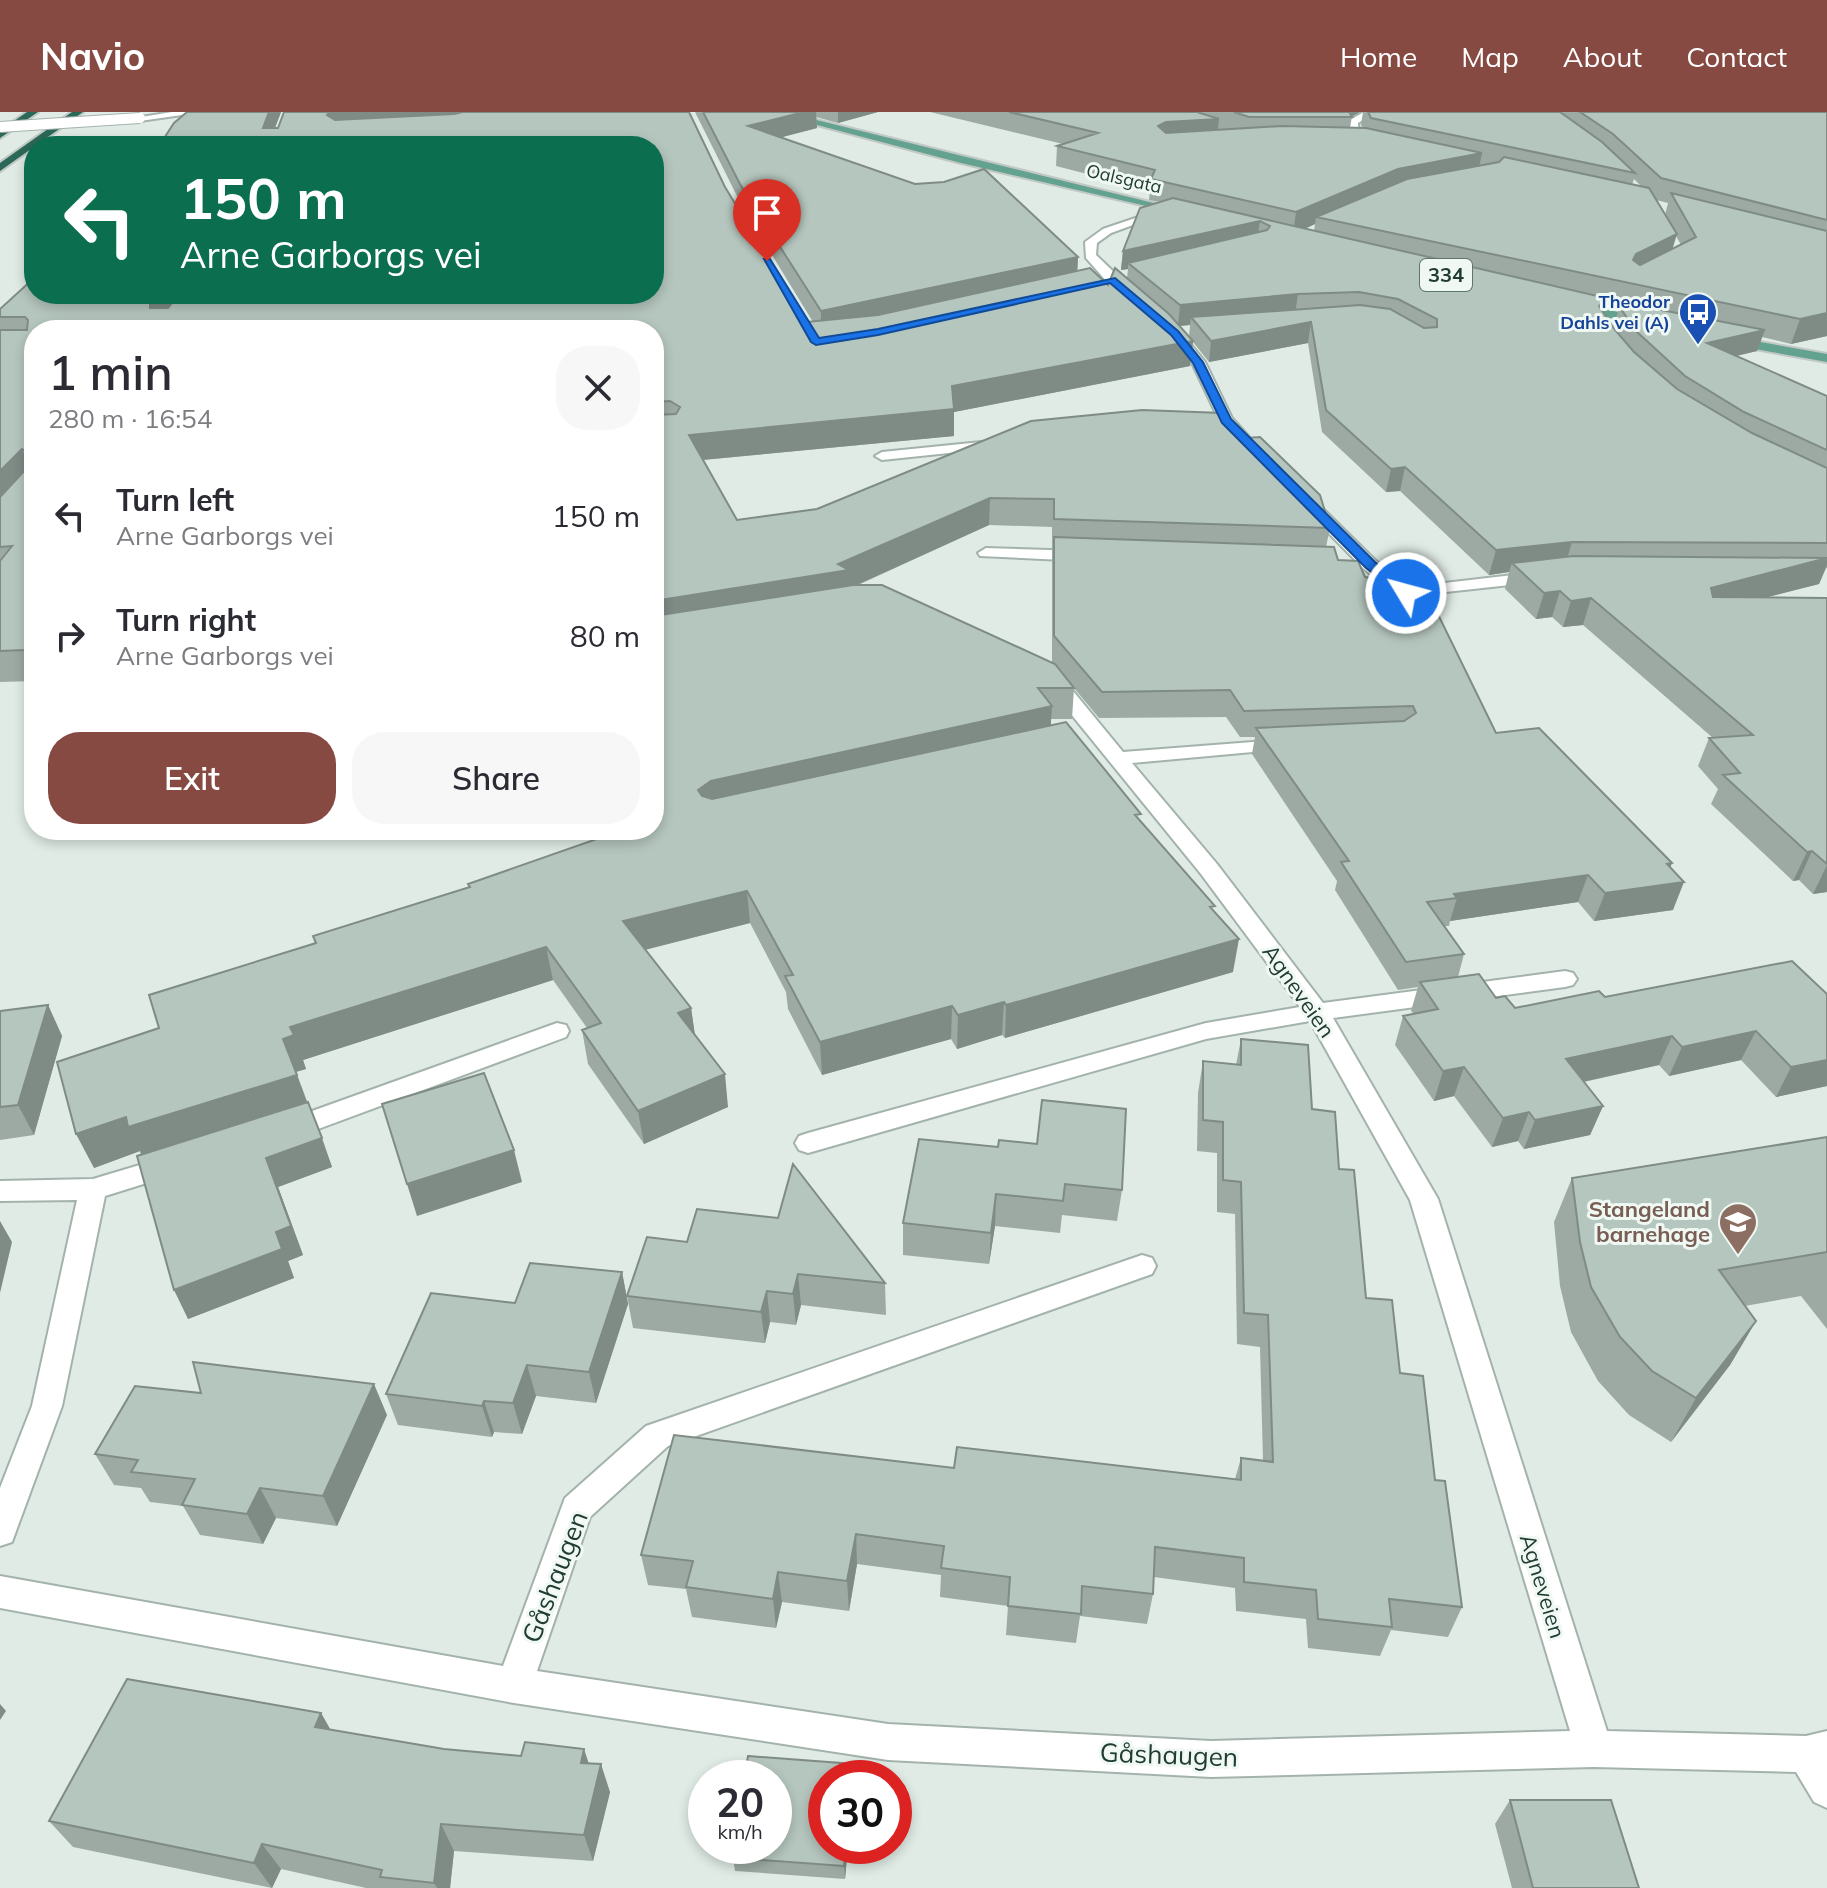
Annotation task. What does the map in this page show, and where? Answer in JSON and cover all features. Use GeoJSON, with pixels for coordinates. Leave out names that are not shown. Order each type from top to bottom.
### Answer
{"type":"FeatureCollection","features":[{"type":"Feature","properties":{"kind":"highway"},"geometry":{"type":"LineString","coordinates":[[0,135],[33,112]]}},
{"type":"Feature","properties":{"kind":"highway"},"geometry":{"type":"LineString","coordinates":[[45,136],[78,112]]}},
{"type":"Feature","properties":{"kind":"highway"},"geometry":{"type":"LineString","coordinates":[[0,168],[24,151]]}},
{"type":"Feature","properties":{"kind":"main road","name":"Oalsgata"},"geometry":{"type":"LineString","coordinates":[[773,112],[1204,216]]}},
{"type":"Feature","properties":{"kind":"main road","name":"Oalsgata"},"geometry":{"type":"LineString","coordinates":[[805,112],[1067,184]]}},
{"type":"Feature","properties":{"kind":"main road"},"geometry":{"type":"LineString","coordinates":[[1564,303],[1658,325]]}},
{"type":"Feature","properties":{"kind":"main road"},"geometry":{"type":"LineString","coordinates":[[1711,336],[1827,358]]}},
{"type":"Feature","properties":{"kind":"street"},"geometry":{"type":"LineString","coordinates":[[0,127],[198,112]]}},
{"type":"Feature","properties":{"kind":"street"},"geometry":{"type":"LineString","coordinates":[[1363,142],[1353,130],[1353,122],[1367,114]]}},
{"type":"Feature","properties":{"kind":"street"},"geometry":{"type":"LineString","coordinates":[[1347,140],[1391,148]]}},
{"type":"Feature","properties":{"kind":"street"},"geometry":{"type":"LineString","coordinates":[[1144,305],[1112,280],[1090,256],[1091,242],[1107,231],[1173,209]]}},
{"type":"Feature","properties":{"kind":"street"},"geometry":{"type":"LineString","coordinates":[[1602,325],[1618,316]]}},
{"type":"Feature","properties":{"kind":"street"},"geometry":{"type":"LineString","coordinates":[[1175,329],[1198,362],[1218,421],[1259,454]]}},
{"type":"Feature","properties":{"kind":"street"},"geometry":{"type":"LineString","coordinates":[[882,456],[1022,441]]}},
{"type":"Feature","properties":{"kind":"street"},"geometry":{"type":"LineString","coordinates":[[1293,487],[1370,565],[1406,593],[1549,576]]}},
{"type":"Feature","properties":{"kind":"street"},"geometry":{"type":"LineString","coordinates":[[986,553],[1109,557]]}},
{"type":"Feature","properties":{"kind":"street"},"geometry":{"type":"LineString","coordinates":[[1340,564],[1370,565]]}},
{"type":"Feature","properties":{"kind":"street","name":"Agneveien"},"geometry":{"type":"LineString","coordinates":[[1041,664],[1209,869],[1317,1012],[1424,1199],[1594,1749]]}},
{"type":"Feature","properties":{"kind":"street"},"geometry":{"type":"LineString","coordinates":[[1073,742],[1102,738]]}},
{"type":"Feature","properties":{"kind":"street"},"geometry":{"type":"LineString","coordinates":[[1118,758],[1304,743]]}},
{"type":"Feature","properties":{"kind":"street"},"geometry":{"type":"LineString","coordinates":[[808,1143],[1206,1031],[1317,1012],[1565,979]]}},
{"type":"Feature","properties":{"kind":"street"},"geometry":{"type":"LineString","coordinates":[[259,1139],[557,1031]]}},
{"type":"Feature","properties":{"kind":"street"},"geometry":{"type":"LineString","coordinates":[[0,1191],[93,1189],[199,1157]]}},
{"type":"Feature","properties":{"kind":"street"},"geometry":{"type":"LineString","coordinates":[[0,1531],[47,1406],[93,1189]]}},
{"type":"Feature","properties":{"kind":"street","name":"Gåshaugen"},"geometry":{"type":"LineString","coordinates":[[514,1685],[577,1508],[657,1436],[1142,1266]]}},
{"type":"Feature","properties":{"kind":"street","name":"Gåshaugen"},"geometry":{"type":"LineString","coordinates":[[0,1592],[514,1685],[888,1742],[1211,1759],[1594,1749],[1816,1752]]}},
{"type":"Feature","properties":{"kind":"street"},"geometry":{"type":"LineString","coordinates":[[1816,1752],[1827,1789]]}},
{"type":"Feature","properties":{"kind":"building"},"geometry":{"type":"Polygon","coordinates":[[[187,112],[269,112],[263,128],[278,128],[284,112],[330,112],[327,115],[335,120],[463,112],[689,112],[725,187],[807,322],[878,315],[1090,268],[1108,285],[1115,268],[1169,314],[1193,341],[952,386],[954,409],[689,435],[737,520],[817,509],[1031,421],[1142,410],[1222,413],[1246,438],[1260,437],[1320,495],[1330,528],[1054,519],[1054,499],[990,498],[838,564],[849,570],[664,599],[664,415],[676,414],[680,407],[664,401],[664,320],[28,320],[25,317],[0,317],[0,309],[24,287],[24,304],[150,304],[150,308],[168,308],[171,304],[664,304],[664,136],[166,136],[187,112]]]}},
{"type":"Feature","properties":{"kind":"building"},"geometry":{"type":"Polygon","coordinates":[[[703,112],[804,112],[748,126],[915,184],[944,182],[984,169],[1078,257],[821,311],[740,184],[703,112]]]}},
{"type":"Feature","properties":{"kind":"building"},"geometry":{"type":"Polygon","coordinates":[[[1009,112],[1197,112],[1219,119],[1166,122],[1158,126],[1166,133],[1282,126],[1366,128],[1482,153],[1398,169],[1296,212],[1151,179],[1155,170],[1057,146],[1098,133],[1009,112]]]}},
{"type":"Feature","properties":{"kind":"building"},"geometry":{"type":"Polygon","coordinates":[[[1234,112],[1349,112],[1352,117],[1249,117],[1234,112]]]}},
{"type":"Feature","properties":{"kind":"building"},"geometry":{"type":"Polygon","coordinates":[[[1368,112],[1560,112],[1602,142],[1635,173],[1371,118],[1368,112]]]}},
{"type":"Feature","properties":{"kind":"building"},"geometry":{"type":"Polygon","coordinates":[[[1580,112],[1827,112],[1827,220],[1661,178],[1613,134],[1580,112]]]}},
{"type":"Feature","properties":{"kind":"building"},"geometry":{"type":"Polygon","coordinates":[[[1504,157],[1649,188],[1677,234],[1636,254],[1633,260],[1640,265],[1696,237],[1671,193],[1827,231],[1827,313],[1800,319],[1316,217],[1407,179],[1499,162],[1504,157]]]}},
{"type":"Feature","properties":{"kind":"building"},"geometry":{"type":"Polygon","coordinates":[[[1173,198],[1606,298],[1599,306],[1615,330],[1634,352],[1677,389],[1752,433],[1827,468],[1827,543],[1572,542],[1496,550],[1405,467],[1391,469],[1326,410],[1311,322],[1211,341],[1191,317],[1360,305],[1390,309],[1424,328],[1437,327],[1437,319],[1398,299],[1359,292],[1298,294],[1180,305],[1128,263],[1267,230],[1270,226],[1260,221],[1123,251],[1140,208],[1173,198]]]}},
{"type":"Feature","properties":{"kind":"building"},"geometry":{"type":"Polygon","coordinates":[[[1625,303],[1765,330],[1707,343],[1827,396],[1827,450],[1744,412],[1685,376],[1636,331],[1619,306],[1625,303]]]}},
{"type":"Feature","properties":{"kind":"building"},"geometry":{"type":"Polygon","coordinates":[[[0,330],[24,330],[24,450],[0,471],[0,330]]]}},
{"type":"Feature","properties":{"kind":"building"},"geometry":{"type":"Polygon","coordinates":[[[24,471],[24,650],[0,651],[0,561],[12,546],[0,547],[0,497],[24,471]]]}},
{"type":"Feature","properties":{"kind":"building"},"geometry":{"type":"Polygon","coordinates":[[[1054,537],[1334,547],[1338,560],[1358,561],[1365,577],[1373,578],[1382,599],[1430,598],[1496,733],[1539,728],[1672,863],[1667,864],[1684,882],[1605,893],[1588,875],[1454,894],[1457,898],[1427,902],[1464,954],[1406,962],[1341,862],[1349,861],[1256,728],[1404,721],[1416,713],[1413,706],[1244,711],[1230,690],[1102,692],[1054,636],[1054,537]]]}},
{"type":"Feature","properties":{"kind":"building"},"geometry":{"type":"Polygon","coordinates":[[[1573,556],[1827,558],[1711,588],[1713,597],[1827,598],[1827,864],[1812,851],[1807,852],[1723,775],[1740,773],[1709,738],[1753,735],[1591,598],[1571,601],[1560,591],[1544,593],[1512,563],[1573,556]]]}},
{"type":"Feature","properties":{"kind":"building"},"geometry":{"type":"Polygon","coordinates":[[[853,585],[882,585],[1055,664],[1074,688],[1038,688],[1052,706],[711,781],[698,790],[702,796],[712,799],[1066,722],[1141,814],[1135,815],[1215,906],[1210,907],[1239,939],[1006,1005],[1004,1002],[958,1015],[952,1006],[820,1042],[785,976],[793,975],[747,891],[623,921],[691,1008],[678,1013],[725,1074],[638,1111],[582,1030],[601,1023],[546,947],[290,1027],[294,1035],[283,1039],[297,1075],[128,1127],[126,1117],[76,1134],[57,1062],[159,1028],[149,995],[316,943],[313,936],[470,887],[468,884],[594,840],[664,840],[664,614],[853,585]]]}},
{"type":"Feature","properties":{"kind":"building"},"geometry":{"type":"Polygon","coordinates":[[[1792,961],[1827,994],[1827,1060],[1791,1067],[1756,1031],[1682,1047],[1672,1036],[1566,1059],[1603,1106],[1535,1120],[1529,1112],[1503,1118],[1464,1067],[1443,1071],[1403,1016],[1438,1009],[1420,982],[1479,974],[1496,998],[1505,996],[1515,1008],[1599,991],[1605,997],[1792,961]]]}},
{"type":"Feature","properties":{"kind":"building"},"geometry":{"type":"Polygon","coordinates":[[[48,1005],[18,1105],[0,1107],[0,1011],[48,1005]]]}},
{"type":"Feature","properties":{"kind":"building"},"geometry":{"type":"Polygon","coordinates":[[[1241,1039],[1308,1045],[1312,1109],[1335,1112],[1339,1169],[1354,1170],[1366,1298],[1392,1300],[1400,1373],[1423,1376],[1435,1480],[1445,1481],[1462,1607],[1389,1599],[1392,1627],[1318,1619],[1316,1590],[1244,1582],[1244,1558],[1155,1547],[1153,1594],[1082,1586],[1081,1614],[1008,1606],[1010,1577],[941,1568],[944,1546],[856,1534],[847,1581],[778,1572],[773,1599],[686,1587],[693,1561],[641,1555],[674,1435],[954,1468],[957,1447],[1241,1480],[1241,1458],[1273,1462],[1268,1315],[1244,1313],[1241,1182],[1223,1180],[1223,1122],[1203,1120],[1203,1061],[1241,1065],[1241,1039]]]}},
{"type":"Feature","properties":{"kind":"building"},"geometry":{"type":"Polygon","coordinates":[[[484,1073],[514,1150],[407,1184],[382,1104],[484,1073]]]}},
{"type":"Feature","properties":{"kind":"building"},"geometry":{"type":"Polygon","coordinates":[[[1042,1100],[1126,1109],[1122,1190],[1065,1184],[1063,1201],[996,1194],[991,1233],[903,1223],[919,1139],[998,1147],[999,1140],[1037,1144],[1042,1100]]]}},
{"type":"Feature","properties":{"kind":"building"},"geometry":{"type":"Polygon","coordinates":[[[308,1102],[322,1138],[266,1158],[291,1226],[276,1232],[282,1249],[174,1290],[137,1156],[308,1102]]]}},
{"type":"Feature","properties":{"kind":"building"},"geometry":{"type":"Polygon","coordinates":[[[1827,1137],[1827,1252],[1719,1270],[1756,1321],[1696,1398],[1652,1371],[1620,1337],[1591,1287],[1580,1242],[1572,1178],[1827,1137]]]}},
{"type":"Feature","properties":{"kind":"building"},"geometry":{"type":"Polygon","coordinates":[[[793,1164],[885,1283],[798,1274],[793,1294],[767,1291],[761,1312],[627,1296],[647,1237],[687,1242],[697,1209],[778,1218],[793,1164]]]}},
{"type":"Feature","properties":{"kind":"building"},"geometry":{"type":"Polygon","coordinates":[[[530,1263],[622,1272],[589,1372],[527,1365],[513,1403],[484,1401],[482,1406],[386,1394],[431,1293],[515,1303],[530,1263]]]}},
{"type":"Feature","properties":{"kind":"building"},"geometry":{"type":"Polygon","coordinates":[[[193,1362],[374,1384],[323,1496],[260,1488],[247,1514],[182,1505],[195,1479],[131,1472],[138,1460],[95,1454],[135,1386],[201,1393],[193,1362]]]}},
{"type":"Feature","properties":{"kind":"building"},"geometry":{"type":"Polygon","coordinates":[[[127,1679],[321,1713],[315,1727],[444,1749],[521,1756],[525,1742],[584,1749],[581,1763],[601,1764],[584,1835],[441,1824],[434,1883],[380,1877],[382,1870],[262,1844],[254,1863],[49,1821],[127,1679]]]}},
{"type":"Feature","properties":{"kind":"building"},"geometry":{"type":"Polygon","coordinates":[[[748,1756],[808,1761],[808,1863],[792,1862],[792,1760],[747,1760],[748,1756]]]}},
{"type":"Feature","properties":{"kind":"building"},"geometry":{"type":"Polygon","coordinates":[[[1510,1800],[1611,1800],[1639,1888],[1533,1888],[1510,1800]]]}},
{"type":"Feature","properties":{"kind":"place","name":"Theodor Dahls vei (A)"},"geometry":{"type":"Point","coordinates":[1698,346]}},
{"type":"Feature","properties":{"kind":"place","name":"Stangeland barnehage"},"geometry":{"type":"Point","coordinates":[1738,1256]}},
{"type":"Feature","properties":{"kind":"route"},"geometry":{"type":"LineString","coordinates":[[767,261],[816,342],[878,332],[1112,280],[1174,333],[1198,362],[1226,420],[1370,565],[1406,593]]}}]}
